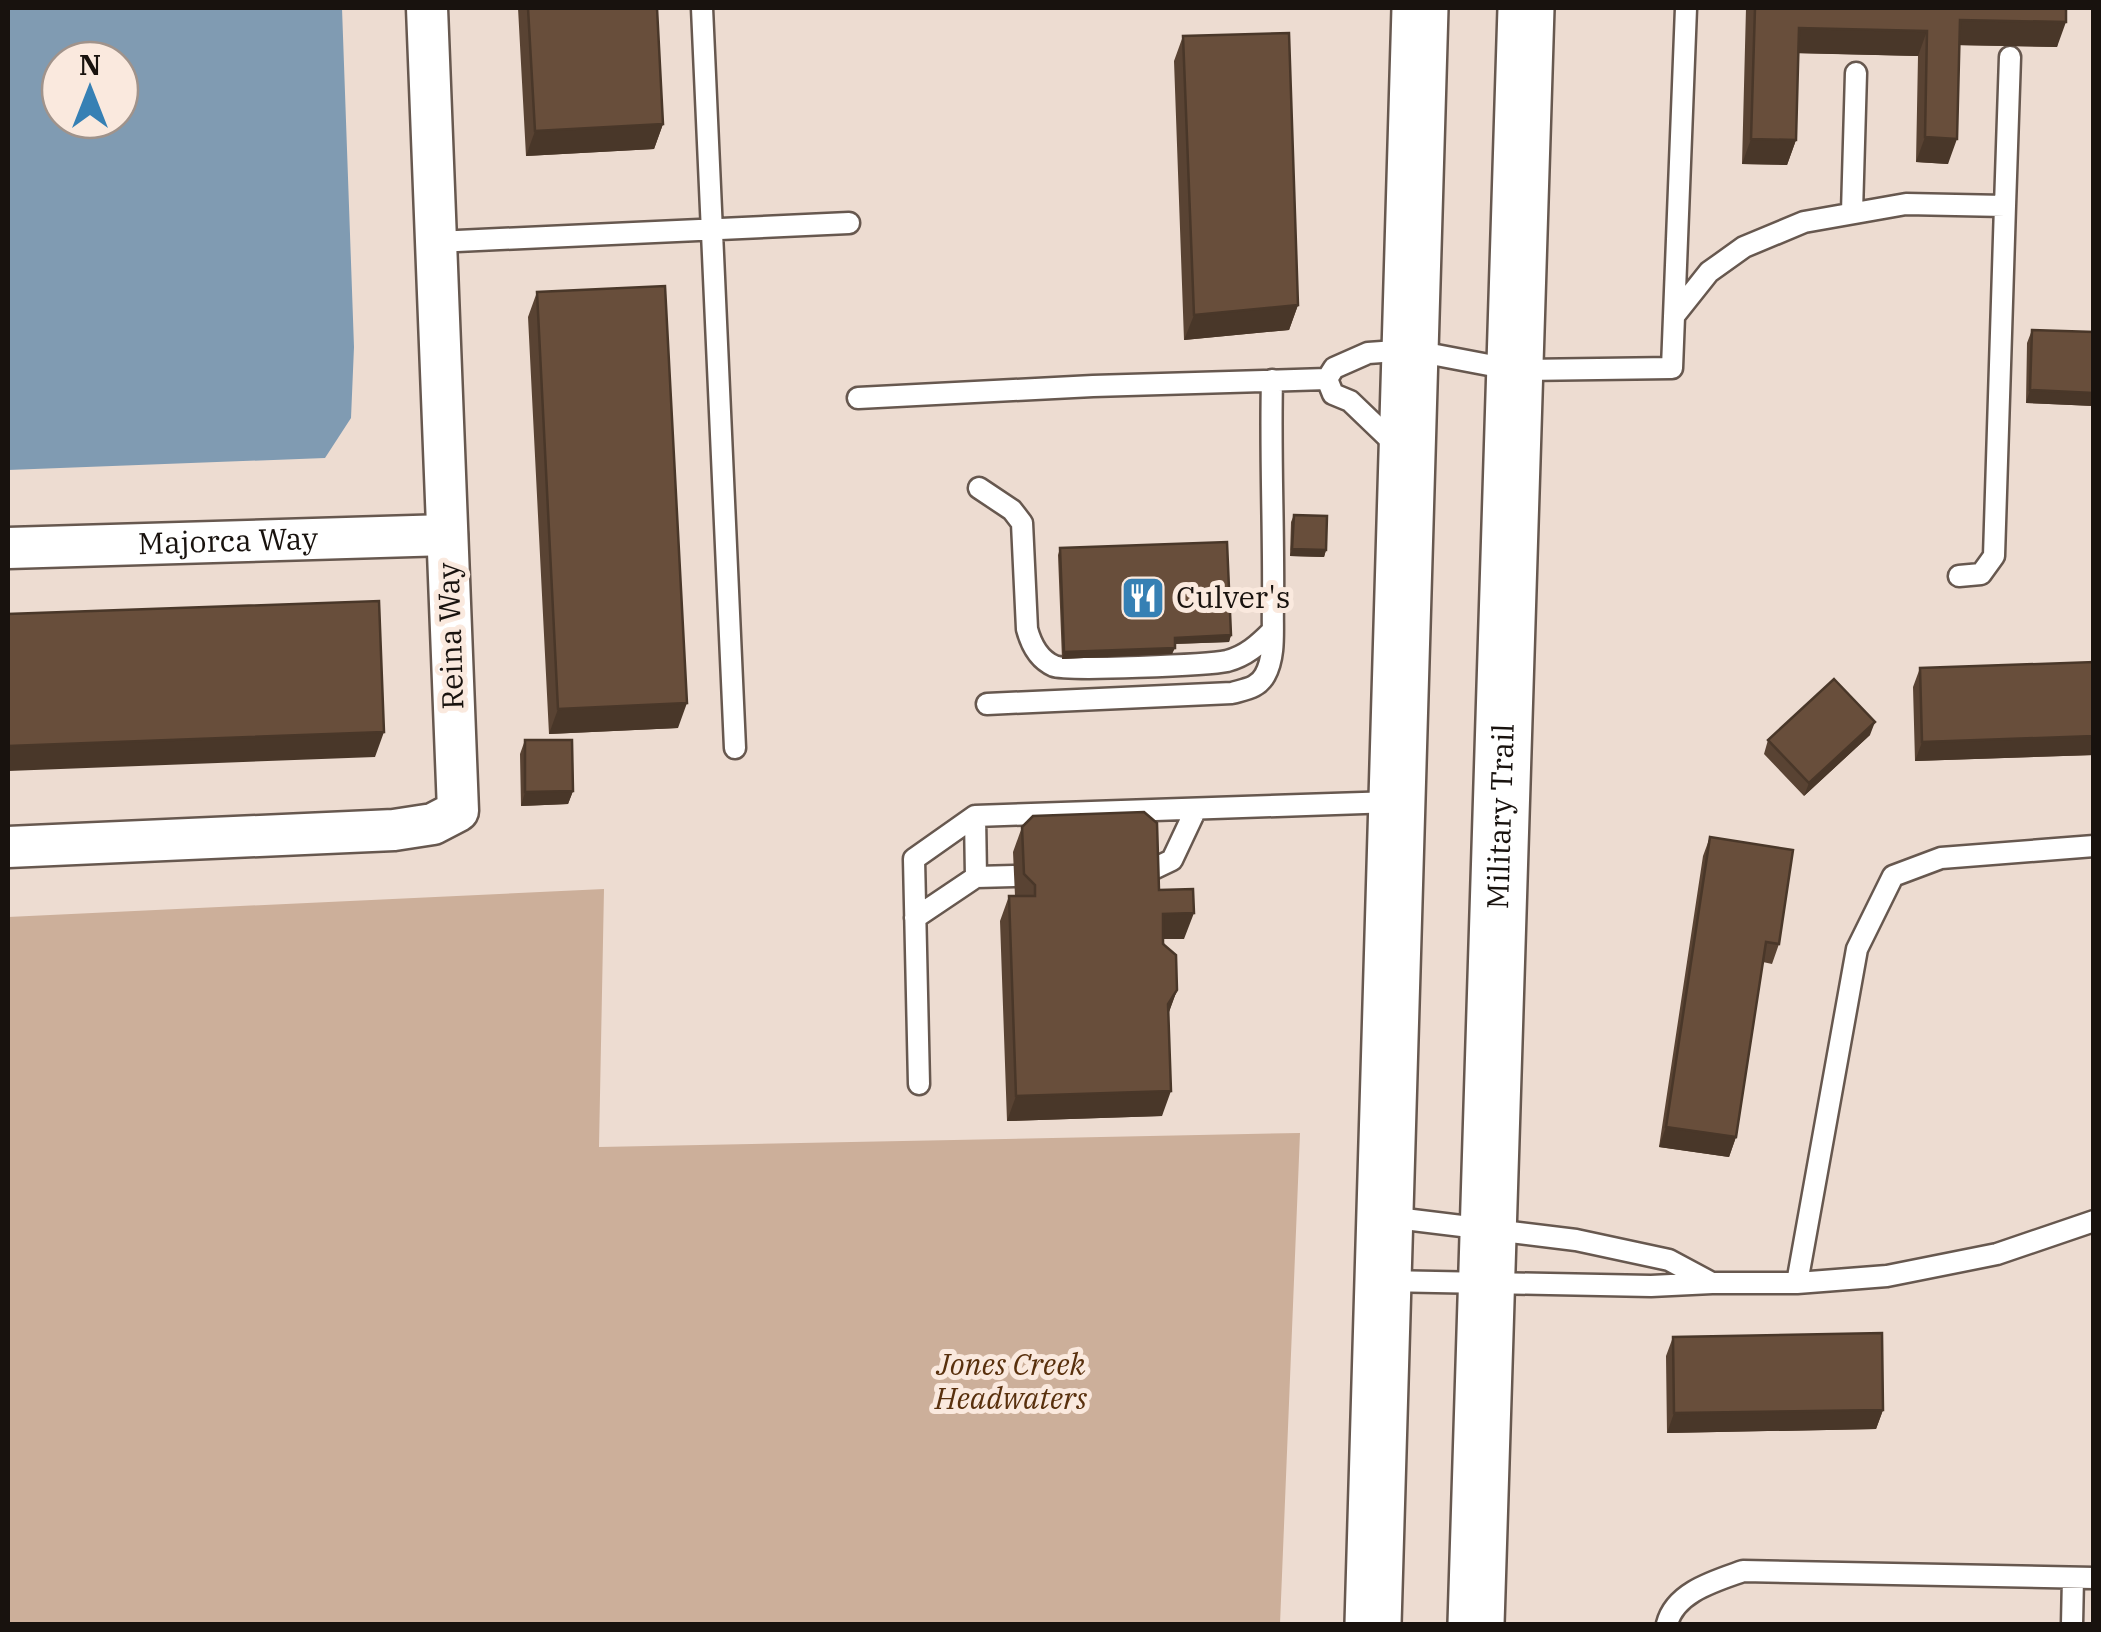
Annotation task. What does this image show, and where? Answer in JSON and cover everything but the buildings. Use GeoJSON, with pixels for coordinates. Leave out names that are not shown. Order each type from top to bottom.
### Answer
{"type":"FeatureCollection","features":[{"type":"Feature","properties":{"kind":"main road"},"geometry":{"type":"LineString","coordinates":[[1372,1624],[1420,8]]}},
{"type":"Feature","properties":{"kind":"main road","name":"Military Trail"},"geometry":{"type":"LineString","coordinates":[[1476,1624],[1526,8]]}},
{"type":"Feature","properties":{"kind":"street","name":"Reina Way"},"geometry":{"type":"LineString","coordinates":[[8,847],[394,830],[433,824],[458,810],[427,8]]}},
{"type":"Feature","properties":{"kind":"street","name":"Majorca Way"},"geometry":{"type":"LineString","coordinates":[[8,548],[447,535]]}},
{"type":"Feature","properties":{"kind":"lane"},"geometry":{"type":"LineString","coordinates":[[702,8],[735,748]]}},
{"type":"Feature","properties":{"kind":"lane"},"geometry":{"type":"LineString","coordinates":[[1327,380],[1334,368],[1368,354],[1410,350],[1515,370],[1672,368],[1686,8]]}},
{"type":"Feature","properties":{"kind":"lane"},"geometry":{"type":"LineString","coordinates":[[1959,576],[1981,574],[1994,556],[2010,57]]}},
{"type":"Feature","properties":{"kind":"lane"},"geometry":{"type":"LineString","coordinates":[[1852,212],[1856,73]]}},
{"type":"Feature","properties":{"kind":"lane"},"geometry":{"type":"LineString","coordinates":[[1674,316],[1709,272],[1744,247],[1804,222],[1906,204],[2005,206]]}},
{"type":"Feature","properties":{"kind":"lane"},"geometry":{"type":"LineString","coordinates":[[436,242],[850,223]]}},
{"type":"Feature","properties":{"kind":"lane"},"geometry":{"type":"LineString","coordinates":[[988,704],[1232,693],[1256,687],[1265,676],[1272,654],[1272,380]]}},
{"type":"Feature","properties":{"kind":"lane"},"geometry":{"type":"LineString","coordinates":[[858,398],[976,390],[1327,380]]}},
{"type":"Feature","properties":{"kind":"lane"},"geometry":{"type":"LineString","coordinates":[[1327,380],[1333,394],[1350,401],[1408,457]]}},
{"type":"Feature","properties":{"kind":"lane"},"geometry":{"type":"LineString","coordinates":[[979,488],[1012,510],[1022,523],[1027,629],[1032,646],[1089,699]]}},
{"type":"Feature","properties":{"kind":"lane"},"geometry":{"type":"LineString","coordinates":[[1056,667],[1226,661],[1253,650],[1272,631]]}},
{"type":"Feature","properties":{"kind":"lane"},"geometry":{"type":"LineString","coordinates":[[919,1084],[914,859],[974,816],[1398,802]]}},
{"type":"Feature","properties":{"kind":"lane"},"geometry":{"type":"LineString","coordinates":[[1149,872],[1172,860],[1196,808]]}},
{"type":"Feature","properties":{"kind":"lane"},"geometry":{"type":"LineString","coordinates":[[974,816],[976,877]]}},
{"type":"Feature","properties":{"kind":"lane"},"geometry":{"type":"LineString","coordinates":[[1797,1283],[1857,950],[1893,876],[1941,858],[2094,846]]}},
{"type":"Feature","properties":{"kind":"lane"},"geometry":{"type":"LineString","coordinates":[[915,918],[976,877],[1014,876]]}},
{"type":"Feature","properties":{"kind":"lane"},"geometry":{"type":"LineString","coordinates":[[1385,1217],[1488,1256],[1651,1286],[1797,1283],[1887,1276],[1997,1254],[2094,1221]]}},
{"type":"Feature","properties":{"kind":"lane"},"geometry":{"type":"LineString","coordinates":[[1383,1282],[1488,1256],[1576,1240],[1669,1260],[1712,1283]]}},
{"type":"Feature","properties":{"kind":"lane"},"geometry":{"type":"LineString","coordinates":[[1667,1624],[1678,1604],[1692,1593],[1743,1571],[2083,1578],[2072,1624]]}},
{"type":"Feature","properties":{"kind":"green space","name":"Jones Creek Headwaters"},"geometry":{"type":"Polygon","coordinates":[[[604,889],[599,1147],[1300,1133],[1280,1624],[8,1624],[8,917],[604,889]]]}},
{"type":"Feature","properties":{"kind":"water"},"geometry":{"type":"Polygon","coordinates":[[[8,8],[342,8],[354,347],[351,418],[325,458],[8,470],[8,8]]]}},
{"type":"Feature","properties":{"kind":"place","name":"Culver's"},"geometry":{"type":"Point","coordinates":[1143,598]}}]}
